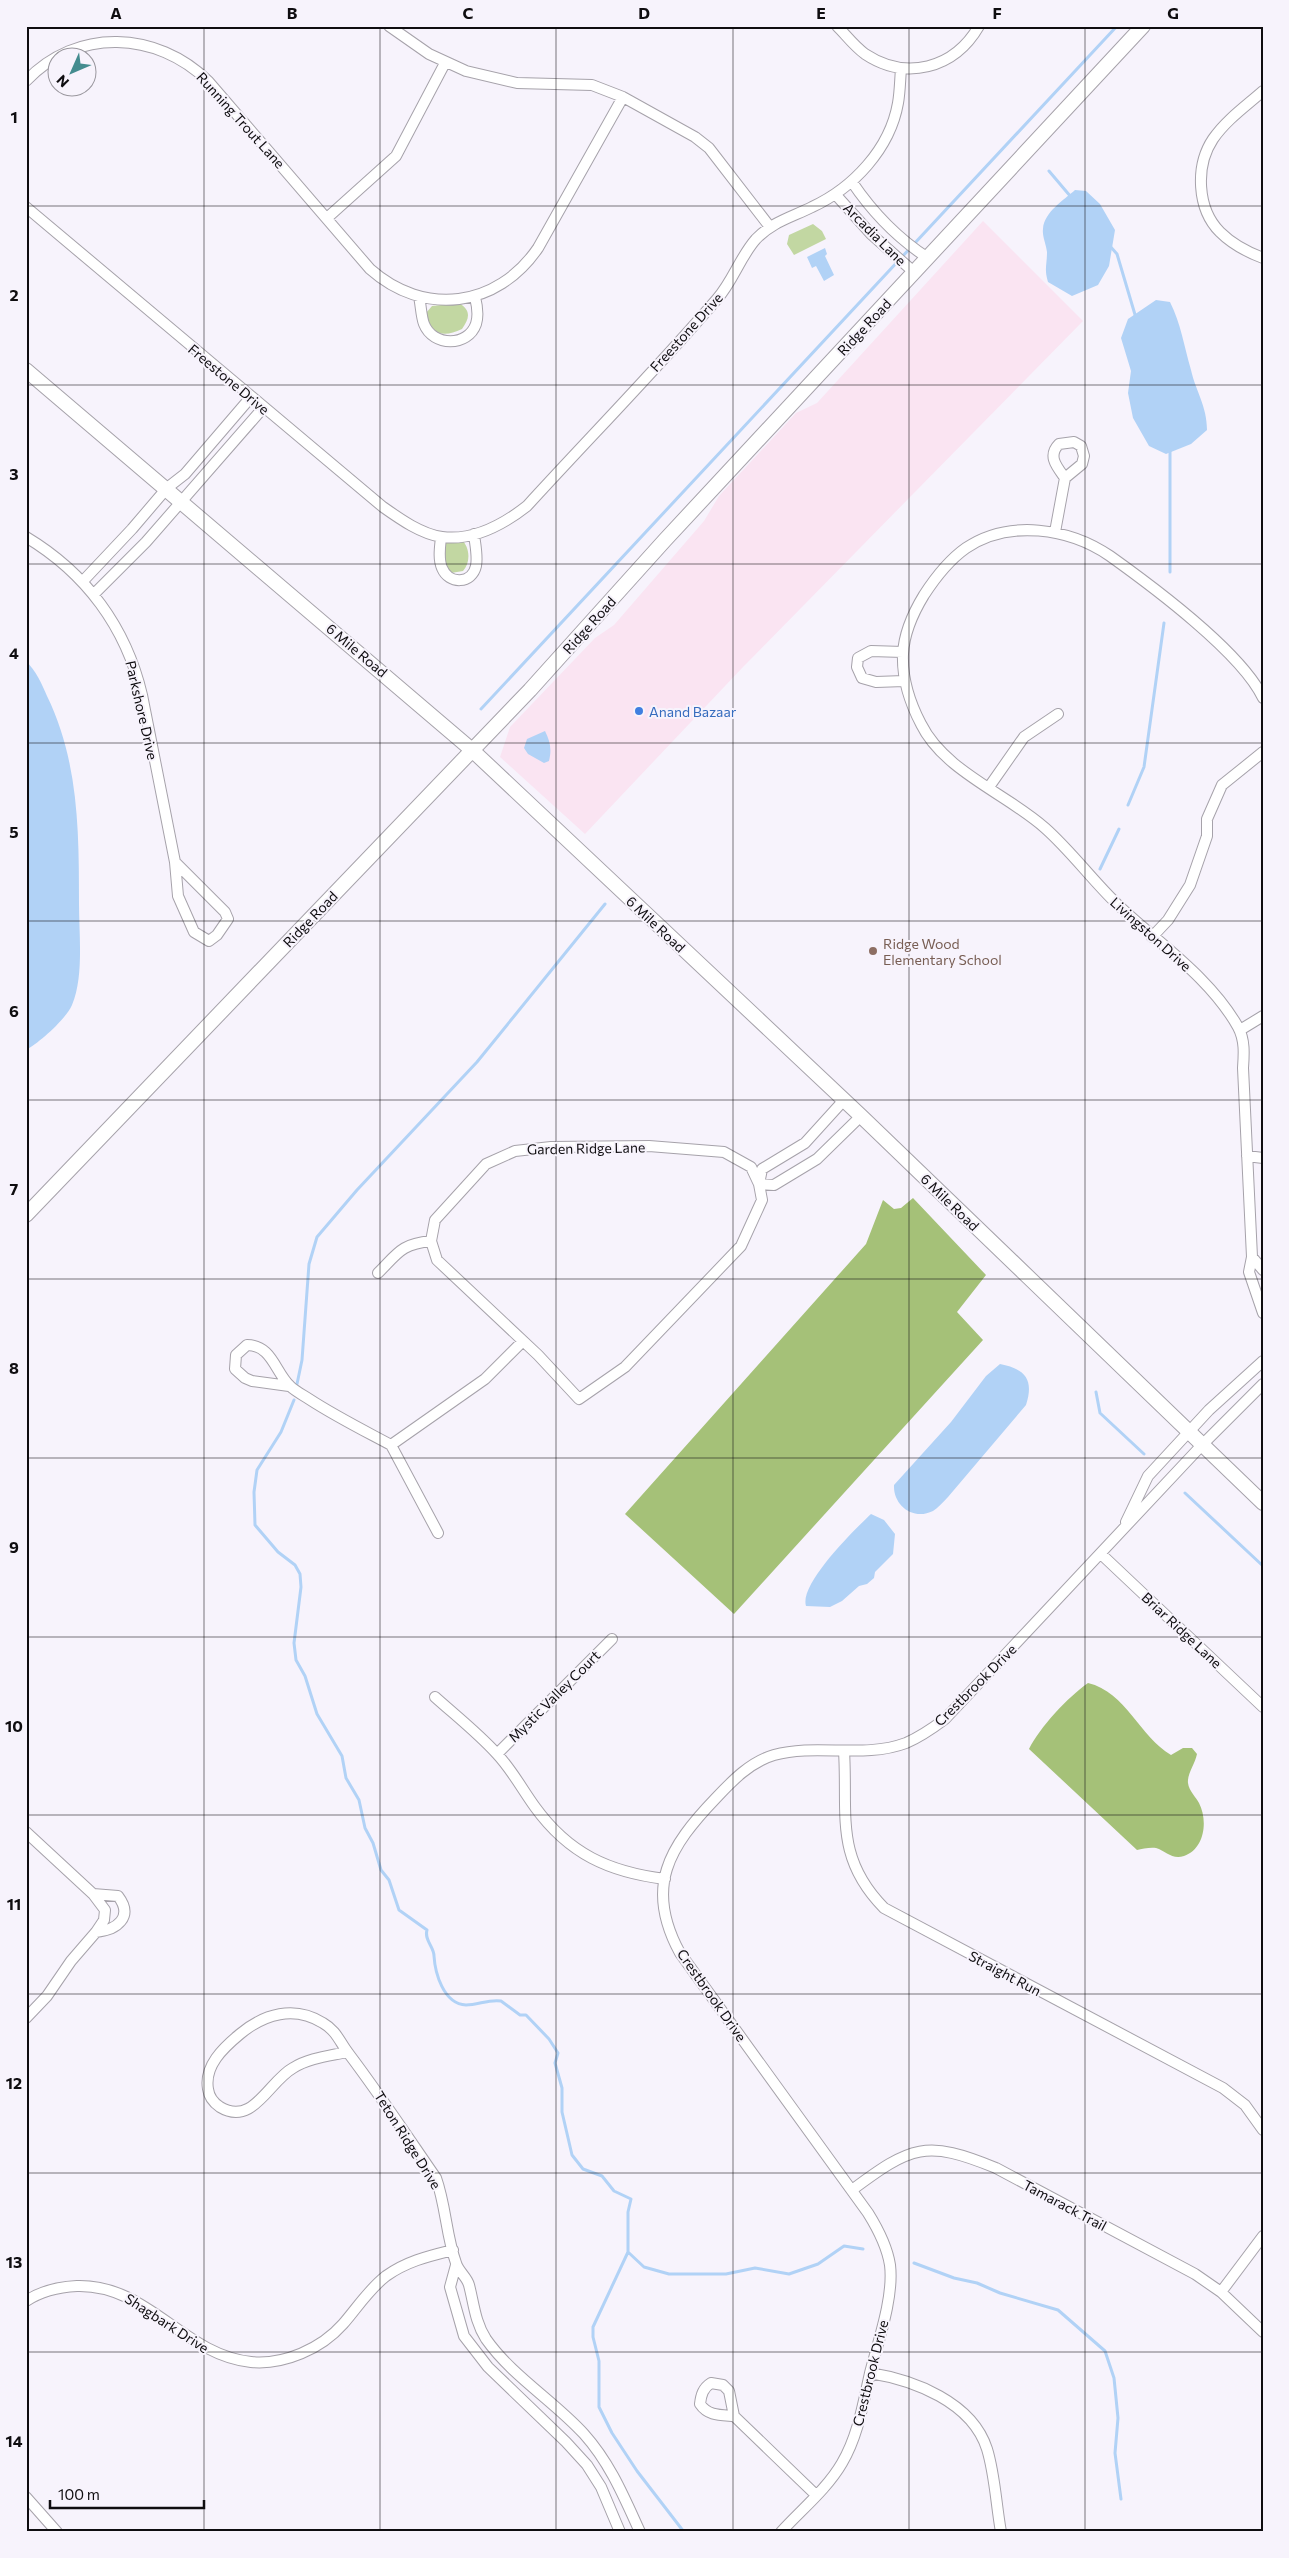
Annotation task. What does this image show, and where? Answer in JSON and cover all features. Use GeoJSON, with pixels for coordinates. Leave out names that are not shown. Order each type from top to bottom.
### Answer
{"type":"FeatureCollection","features":[{"type":"Feature","properties":{"kind":"street"},"geometry":{"type":"LineString","coordinates":[[389,26],[409,42],[444,63],[466,71],[500,80],[533,84],[592,85],[623,97],[695,137],[710,148],[770,226]]}},
{"type":"Feature","properties":{"kind":"street"},"geometry":{"type":"LineString","coordinates":[[837,26],[864,53],[901,69],[930,66],[945,61],[961,50],[979,26]]}},
{"type":"Feature","properties":{"kind":"street","name":"Ridge Road"},"geometry":{"type":"LineString","coordinates":[[26,1215],[524,697],[672,532],[1143,26]]}},
{"type":"Feature","properties":{"kind":"street","name":"Running Trout Lane"},"geometry":{"type":"LineString","coordinates":[[26,81],[59,56],[96,44],[136,43],[169,52],[190,64],[208,80],[376,275],[400,290],[419,297],[436,300],[475,297],[502,283],[531,258],[623,97]]}},
{"type":"Feature","properties":{"kind":"street"},"geometry":{"type":"LineString","coordinates":[[327,218],[396,156],[444,63]]}},
{"type":"Feature","properties":{"kind":"street","name":"Freestone Drive"},"geometry":{"type":"LineString","coordinates":[[26,207],[384,508],[409,524],[441,537],[474,534],[499,525],[527,506],[719,297],[748,249],[770,226],[836,194],[852,182],[874,157],[889,129],[898,102],[901,69]]}},
{"type":"Feature","properties":{"kind":"street"},"geometry":{"type":"LineString","coordinates":[[1263,91],[1226,124],[1213,139],[1200,171],[1201,189],[1208,212],[1219,231],[1236,246],[1263,258]]}},
{"type":"Feature","properties":{"kind":"street","name":"Arcadia Lane"},"geometry":{"type":"LineString","coordinates":[[852,182],[882,221],[908,245],[928,258]]}},
{"type":"Feature","properties":{"kind":"street","name":"Arcadia Lane"},"geometry":{"type":"LineString","coordinates":[[836,194],[871,234],[914,274]]}},
{"type":"Feature","properties":{"kind":"street"},"geometry":{"type":"LineString","coordinates":[[419,297],[424,324],[437,338],[449,342],[460,340],[474,329],[477,322],[475,297]]}},
{"type":"Feature","properties":{"kind":"street","name":"6 Mile Road"},"geometry":{"type":"LineString","coordinates":[[26,370],[167,488],[472,750],[861,1116],[1263,1503]]}},
{"type":"Feature","properties":{"kind":"street"},"geometry":{"type":"LineString","coordinates":[[82,581],[132,529],[167,488],[185,474],[251,397]]}},
{"type":"Feature","properties":{"kind":"street"},"geometry":{"type":"LineString","coordinates":[[94,594],[146,542],[180,500],[198,484],[264,408]]}},
{"type":"Feature","properties":{"kind":"street"},"geometry":{"type":"LineString","coordinates":[[1055,532],[1065,478]]}},
{"type":"Feature","properties":{"kind":"street","name":"Livingston Drive"},"geometry":{"type":"LineString","coordinates":[[1263,698],[1250,675],[1238,662],[1144,582],[1107,555],[1076,538],[1055,532],[1018,531],[1000,534],[966,548],[940,573],[917,607],[909,623],[903,652],[904,681],[922,726],[941,753],[1044,827],[1114,901],[1207,985],[1240,1030],[1244,1050],[1246,1156],[1252,1257],[1249,1272],[1252,1287],[1263,1313]]}},
{"type":"Feature","properties":{"kind":"street"},"geometry":{"type":"LineString","coordinates":[[441,537],[441,567],[450,578],[461,581],[468,578],[476,566],[474,534]]}},
{"type":"Feature","properties":{"kind":"street","name":"Parkshore Drive"},"geometry":{"type":"LineString","coordinates":[[26,537],[50,552],[82,581],[94,594],[120,632],[137,675],[175,862],[178,896],[187,922],[194,932],[209,941],[217,935],[228,919],[225,912],[175,862]]}},
{"type":"Feature","properties":{"kind":"street"},"geometry":{"type":"LineString","coordinates":[[903,652],[872,651],[858,658],[857,667],[862,678],[876,682],[904,681]]}},
{"type":"Feature","properties":{"kind":"street"},"geometry":{"type":"LineString","coordinates":[[988,787],[1024,738],[1058,714]]}},
{"type":"Feature","properties":{"kind":"street"},"geometry":{"type":"LineString","coordinates":[[1152,937],[1168,920],[1190,885],[1207,836],[1207,819],[1222,785],[1263,752]]}},
{"type":"Feature","properties":{"kind":"street"},"geometry":{"type":"LineString","coordinates":[[1240,1030],[1263,1016]]}},
{"type":"Feature","properties":{"kind":"street"},"geometry":{"type":"LineString","coordinates":[[378,1273],[396,1254],[411,1243],[431,1241],[437,1260],[523,1341],[579,1399],[625,1367],[741,1246],[762,1200],[759,1184],[762,1169],[805,1143],[844,1100]]}},
{"type":"Feature","properties":{"kind":"street"},"geometry":{"type":"LineString","coordinates":[[759,1184],[774,1185],[817,1159],[861,1116]]}},
{"type":"Feature","properties":{"kind":"street","name":"Garden Ridge Lane"},"geometry":{"type":"LineString","coordinates":[[431,1241],[435,1220],[486,1164],[515,1150],[551,1147],[648,1146],[724,1152],[751,1167],[759,1184]]}},
{"type":"Feature","properties":{"kind":"street"},"geometry":{"type":"LineString","coordinates":[[1246,1156],[1263,1158]]}},
{"type":"Feature","properties":{"kind":"street"},"geometry":{"type":"LineString","coordinates":[[1252,1257],[1263,1270]]}},
{"type":"Feature","properties":{"kind":"street"},"geometry":{"type":"LineString","coordinates":[[390,1444],[485,1379],[523,1341]]}},
{"type":"Feature","properties":{"kind":"street"},"geometry":{"type":"LineString","coordinates":[[289,1386],[280,1370],[262,1349],[254,1345],[247,1345],[236,1355],[235,1369],[245,1378],[289,1386],[335,1416],[390,1444],[438,1533]]}},
{"type":"Feature","properties":{"kind":"street","name":"Crestbrook Drive"},"geometry":{"type":"LineString","coordinates":[[1124,1528],[1135,1498],[1148,1476],[1188,1432],[1263,1361]]}},
{"type":"Feature","properties":{"kind":"street","name":"Crestbrook Drive"},"geometry":{"type":"LineString","coordinates":[[781,2532],[816,2495],[840,2466],[848,2452],[856,2430],[888,2296],[890,2265],[884,2242],[877,2228],[852,2190],[680,1954],[671,1937],[663,1900],[664,1878],[672,1856],[679,1841],[693,1823],[736,1777],[772,1756],[809,1750],[844,1751],[885,1748],[906,1742],[945,1719],[1202,1445],[1263,1384]]}},
{"type":"Feature","properties":{"kind":"street","name":"Briar Ridge Lane"},"geometry":{"type":"LineString","coordinates":[[1101,1554],[1263,1707]]}},
{"type":"Feature","properties":{"kind":"street","name":"Mystic Valley Court"},"geometry":{"type":"LineString","coordinates":[[497,1754],[612,1639]]}},
{"type":"Feature","properties":{"kind":"street"},"geometry":{"type":"LineString","coordinates":[[434,1697],[497,1754],[536,1809],[577,1849],[593,1861],[617,1870],[664,1878]]}},
{"type":"Feature","properties":{"kind":"street","name":"Straight Run"},"geometry":{"type":"LineString","coordinates":[[844,1751],[845,1826],[849,1850],[862,1880],[884,1908],[1223,2088],[1245,2106],[1263,2130]]}},
{"type":"Feature","properties":{"kind":"street"},"geometry":{"type":"LineString","coordinates":[[26,1832],[93,1894],[105,1910],[104,1920],[96,1932],[71,1961],[47,1996],[26,2018]]}},
{"type":"Feature","properties":{"kind":"street"},"geometry":{"type":"LineString","coordinates":[[93,1894],[118,1896],[123,1903],[125,1914],[119,1924],[111,1930],[96,1932]]}},
{"type":"Feature","properties":{"kind":"street","name":"Teton Ridge Drive"},"geometry":{"type":"LineString","coordinates":[[347,2052],[313,2059],[292,2068],[255,2106],[243,2111],[228,2111],[215,2104],[208,2094],[206,2078],[208,2068],[216,2057],[238,2035],[266,2016],[294,2014],[308,2016],[321,2021],[340,2037],[347,2052],[369,2079],[436,2178],[443,2197],[456,2265],[469,2283],[478,2323],[500,2356],[582,2432],[601,2454],[611,2468],[640,2532]]}},
{"type":"Feature","properties":{"kind":"street","name":"Tamarack Trail"},"geometry":{"type":"LineString","coordinates":[[852,2190],[880,2168],[906,2155],[927,2150],[964,2155],[996,2168],[1173,2261],[1221,2292],[1263,2332]]}},
{"type":"Feature","properties":{"kind":"street"},"geometry":{"type":"LineString","coordinates":[[1221,2292],[1263,2236]]}},
{"type":"Feature","properties":{"kind":"street","name":"Shagbark Drive"},"geometry":{"type":"LineString","coordinates":[[26,2301],[45,2292],[72,2286],[86,2286],[113,2291],[137,2301],[214,2353],[238,2360],[268,2362],[300,2354],[329,2336],[342,2326],[370,2291],[394,2270],[422,2257],[453,2250]]}},
{"type":"Feature","properties":{"kind":"street","name":"Teton Ridge Drive"},"geometry":{"type":"LineString","coordinates":[[456,2265],[450,2287],[464,2336],[488,2367],[566,2442],[587,2465],[601,2487],[620,2532]]}},
{"type":"Feature","properties":{"kind":"street"},"geometry":{"type":"LineString","coordinates":[[488,2367],[500,2356]]}},
{"type":"Feature","properties":{"kind":"street"},"geometry":{"type":"LineString","coordinates":[[870,2373],[893,2378],[940,2394],[973,2425],[986,2446],[1001,2532]]}},
{"type":"Feature","properties":{"kind":"street"},"geometry":{"type":"LineString","coordinates":[[734,2416],[816,2495]]}},
{"type":"Feature","properties":{"kind":"street"},"geometry":{"type":"LineString","coordinates":[[587,2465],[601,2454]]}},
{"type":"Feature","properties":{"kind":"street"},"geometry":{"type":"LineString","coordinates":[[26,2497],[57,2532]]}},
{"type":"Feature","properties":{"kind":"shaded area"},"geometry":{"type":"Polygon","coordinates":[[[983,221],[1083,321],[743,667],[585,834],[500,757],[510,727],[595,638],[614,625],[704,521],[719,496],[796,413],[817,403],[983,221]]]}},
{"type":"Feature","properties":{"kind":"green space"},"geometry":{"type":"Polygon","coordinates":[[[813,224],[822,231],[826,239],[794,255],[787,244],[789,235],[813,224]]]}},
{"type":"Feature","properties":{"kind":"green space"},"geometry":{"type":"Polygon","coordinates":[[[459,303],[468,312],[462,329],[444,334],[439,333],[431,326],[426,313],[432,306],[459,303]]]}},
{"type":"Feature","properties":{"kind":"green space"},"geometry":{"type":"Polygon","coordinates":[[[461,539],[468,550],[466,567],[463,571],[451,573],[444,565],[443,547],[446,541],[461,539]]]}},
{"type":"Feature","properties":{"kind":"green space"},"geometry":{"type":"Polygon","coordinates":[[[913,1198],[986,1275],[957,1312],[983,1340],[734,1614],[625,1514],[866,1244],[883,1200],[894,1209],[901,1208],[913,1198]]]}},
{"type":"Feature","properties":{"kind":"green space"},"geometry":{"type":"Polygon","coordinates":[[[1088,1683],[1101,1688],[1113,1696],[1150,1737],[1171,1755],[1183,1748],[1192,1748],[1197,1754],[1188,1783],[1202,1810],[1204,1825],[1200,1841],[1191,1852],[1184,1856],[1176,1857],[1156,1848],[1137,1850],[1029,1749],[1040,1731],[1055,1713],[1088,1683]]]}},
{"type":"Feature","properties":{"kind":"water"},"geometry":{"type":"Polygon","coordinates":[[[1075,190],[1086,191],[1100,204],[1115,230],[1109,266],[1098,285],[1072,296],[1048,282],[1046,270],[1047,252],[1043,232],[1047,217],[1060,202],[1075,190]]]}},
{"type":"Feature","properties":{"kind":"water"},"geometry":{"type":"Polygon","coordinates":[[[825,248],[827,254],[825,256],[834,275],[824,281],[816,266],[812,268],[807,257],[825,248]]]}},
{"type":"Feature","properties":{"kind":"water"},"geometry":{"type":"Polygon","coordinates":[[[1156,300],[1170,302],[1174,310],[1207,421],[1207,430],[1191,444],[1166,454],[1149,446],[1133,418],[1128,393],[1131,371],[1121,338],[1128,319],[1156,300]]]}},
{"type":"Feature","properties":{"kind":"water"},"geometry":{"type":"Polygon","coordinates":[[[26,661],[41,682],[58,721],[66,746],[71,772],[77,824],[80,955],[76,994],[69,1011],[52,1030],[26,1050],[26,661]]]}},
{"type":"Feature","properties":{"kind":"water"},"geometry":{"type":"Polygon","coordinates":[[[545,731],[550,753],[549,761],[544,763],[528,754],[524,748],[527,739],[545,731]]]}},
{"type":"Feature","properties":{"kind":"water"},"geometry":{"type":"Polygon","coordinates":[[[1000,1364],[1016,1369],[1026,1377],[1029,1389],[1026,1405],[937,1508],[926,1514],[918,1514],[906,1509],[897,1499],[894,1485],[951,1422],[986,1376],[1000,1364]]]}},
{"type":"Feature","properties":{"kind":"water"},"geometry":{"type":"Polygon","coordinates":[[[871,1514],[884,1520],[895,1534],[893,1554],[875,1572],[874,1578],[867,1584],[859,1586],[842,1601],[830,1607],[806,1606],[806,1596],[819,1571],[871,1514]]]}},
{"type":"Feature","properties":{"kind":"waterway"},"geometry":{"type":"LineString","coordinates":[[481,709],[1117,26]]}},
{"type":"Feature","properties":{"kind":"waterway"},"geometry":{"type":"LineString","coordinates":[[1049,171],[1071,197]]}},
{"type":"Feature","properties":{"kind":"waterway"},"geometry":{"type":"LineString","coordinates":[[1109,245],[1117,254],[1136,318]]}},
{"type":"Feature","properties":{"kind":"waterway"},"geometry":{"type":"LineString","coordinates":[[1170,450],[1170,572]]}},
{"type":"Feature","properties":{"kind":"waterway"},"geometry":{"type":"LineString","coordinates":[[1128,805],[1144,767],[1164,623]]}},
{"type":"Feature","properties":{"kind":"waterway"},"geometry":{"type":"LineString","coordinates":[[1100,869],[1119,829]]}},
{"type":"Feature","properties":{"kind":"waterway"},"geometry":{"type":"LineString","coordinates":[[297,1384],[302,1360],[309,1264],[317,1237],[357,1190],[477,1062],[605,904]]}},
{"type":"Feature","properties":{"kind":"waterway"},"geometry":{"type":"LineString","coordinates":[[1096,1392],[1100,1413],[1144,1454]]}},
{"type":"Feature","properties":{"kind":"waterway"},"geometry":{"type":"LineString","coordinates":[[294,1400],[281,1432],[257,1470],[254,1492],[255,1525],[278,1552],[295,1565],[300,1574],[301,1587],[294,1643],[296,1660],[305,1676],[317,1714],[342,1756],[346,1778],[359,1800],[365,1828],[373,1843],[381,1870],[389,1880],[399,1910],[427,1930],[426,1934],[434,1953],[438,1978],[446,1993],[451,1999],[466,2005],[501,2001],[520,2015],[526,2015],[549,2039],[558,2053],[555,2063],[562,2088],[562,2112],[572,2155],[583,2169],[602,2176],[614,2191],[631,2199],[628,2212],[628,2252],[644,2267],[669,2274],[726,2274],[755,2268],[789,2274],[818,2264],[844,2246],[863,2249]]}},
{"type":"Feature","properties":{"kind":"waterway"},"geometry":{"type":"LineString","coordinates":[[1185,1493],[1263,1566]]}},
{"type":"Feature","properties":{"kind":"waterway"},"geometry":{"type":"LineString","coordinates":[[628,2252],[593,2327],[593,2337],[599,2361],[599,2407],[612,2433],[637,2471],[684,2532]]}},
{"type":"Feature","properties":{"kind":"waterway"},"geometry":{"type":"LineString","coordinates":[[914,2263],[954,2278],[977,2283],[1000,2293],[1058,2310],[1105,2351],[1114,2378],[1118,2418],[1115,2453],[1121,2499]]}},
{"type":"Feature","properties":{"kind":"place","name":"Anand Bazaar"},"geometry":{"type":"Point","coordinates":[639,711]}},
{"type":"Feature","properties":{"kind":"place","name":"Ridge Wood Elementary School"},"geometry":{"type":"Point","coordinates":[873,951]}}]}
